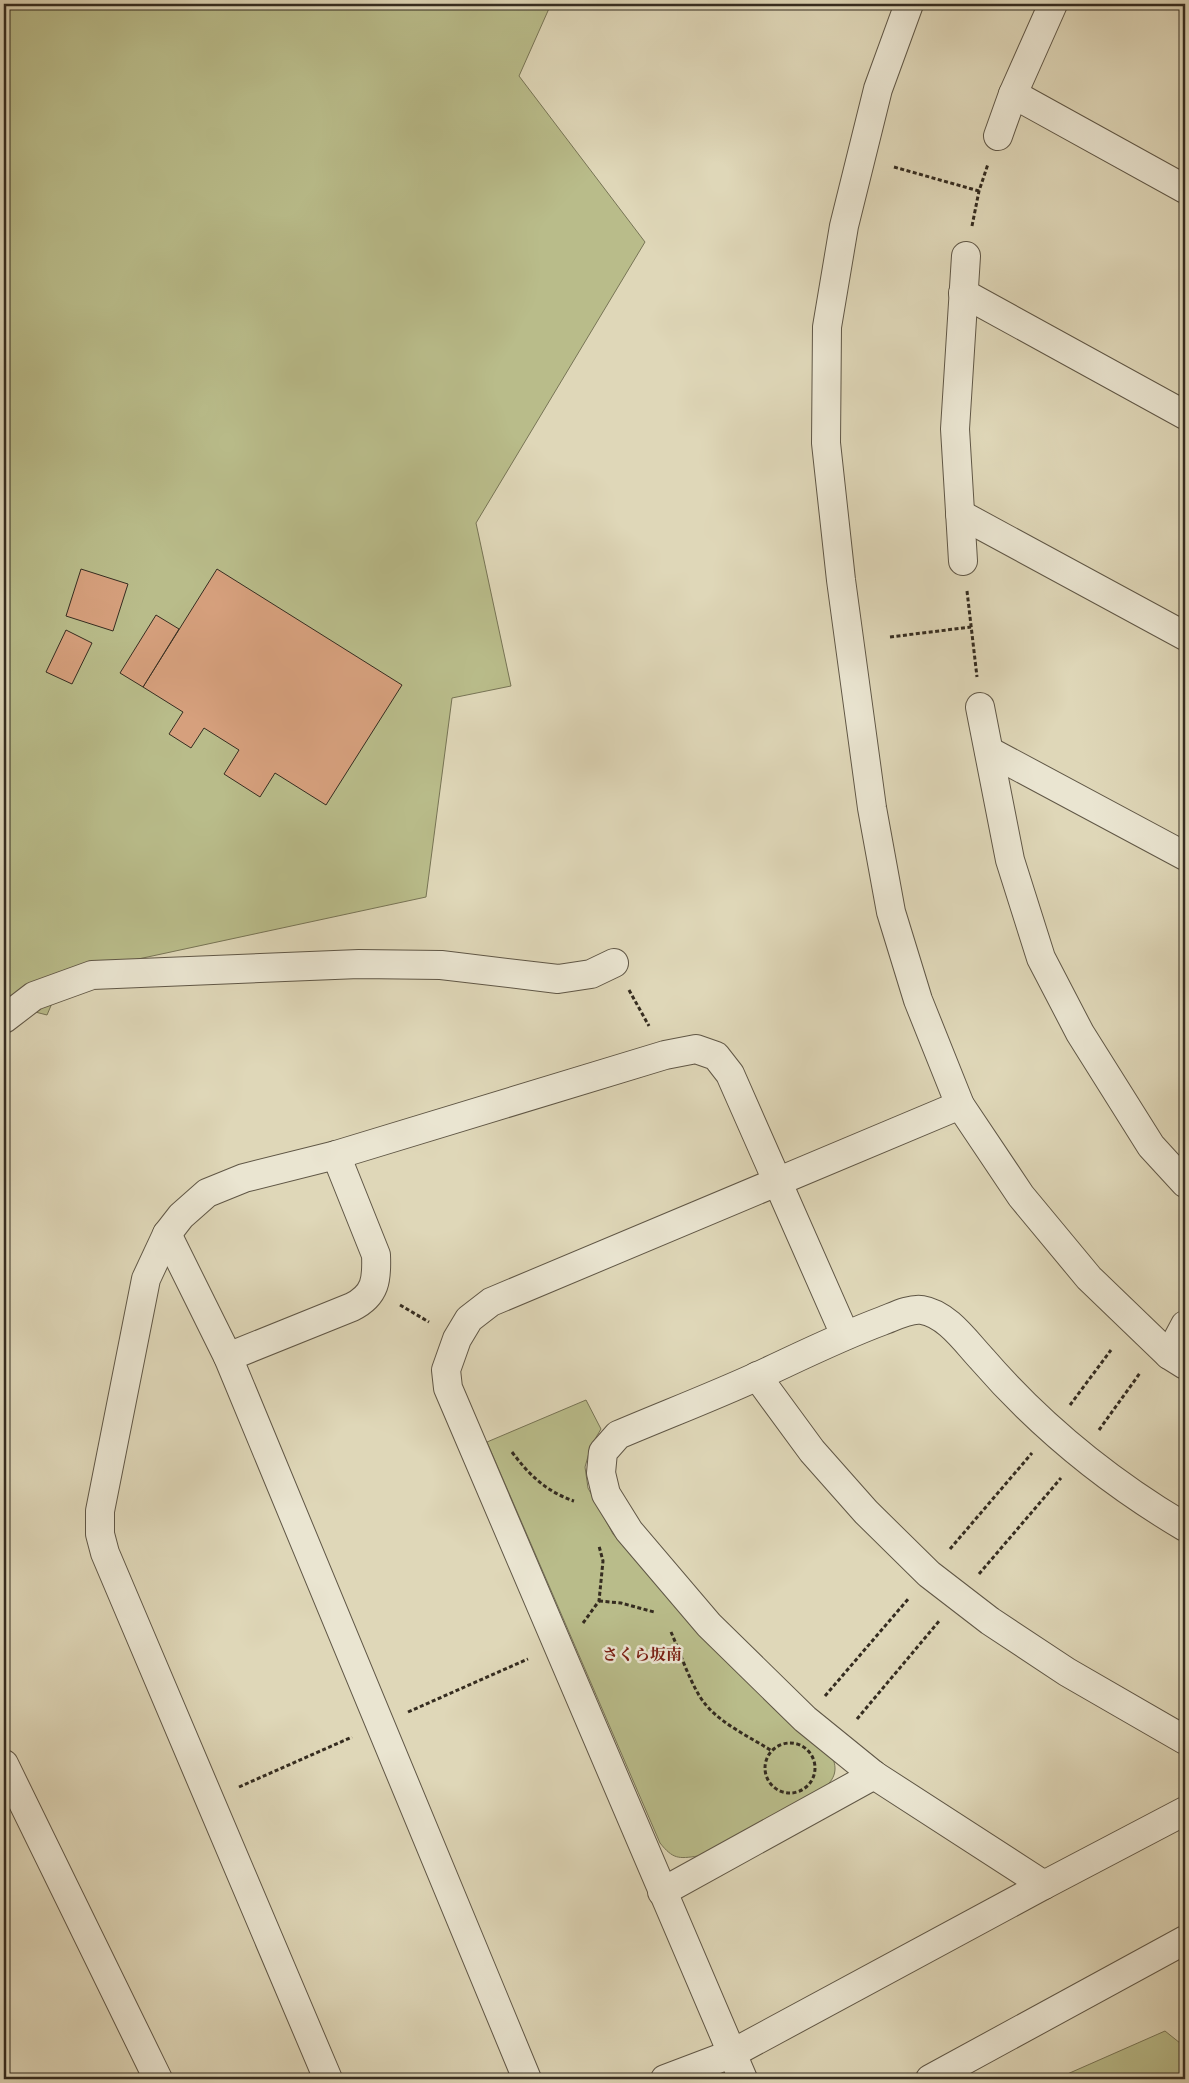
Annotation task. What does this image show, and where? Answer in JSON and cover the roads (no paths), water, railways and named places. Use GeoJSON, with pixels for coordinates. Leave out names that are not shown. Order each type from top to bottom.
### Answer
{"type":"FeatureCollection","features":[{"type":"Feature","properties":{"kind":"street"},"geometry":{"type":"LineString","coordinates":[[909,4],[878,89],[844,226],[827,327],[826,443],[841,580],[872,808],[891,912],[918,1000],[960,1105],[1021,1196],[1089,1278],[1177,1360],[1185,1326]]}},
{"type":"Feature","properties":{"kind":"street"},"geometry":{"type":"LineString","coordinates":[[998,136],[1013,94],[1053,4]]}},
{"type":"Feature","properties":{"kind":"street"},"geometry":{"type":"LineString","coordinates":[[1013,94],[1185,189]]}},
{"type":"Feature","properties":{"kind":"street"},"geometry":{"type":"LineString","coordinates":[[964,560],[956,429],[966,256]]}},
{"type":"Feature","properties":{"kind":"street"},"geometry":{"type":"LineString","coordinates":[[963,294],[1185,415]]}},
{"type":"Feature","properties":{"kind":"street"},"geometry":{"type":"LineString","coordinates":[[960,514],[1185,636]]}},
{"type":"Feature","properties":{"kind":"street"},"geometry":{"type":"LineString","coordinates":[[980,707],[1010,860],[1041,958],[1080,1033],[1151,1146],[1185,1184]]}},
{"type":"Feature","properties":{"kind":"street"},"geometry":{"type":"LineString","coordinates":[[989,751],[1185,856]]}},
{"type":"Feature","properties":{"kind":"street"},"geometry":{"type":"LineString","coordinates":[[4,1019],[34,996],[92,975],[359,964],[441,965],[558,979],[591,974],[614,963]]}},
{"type":"Feature","properties":{"kind":"street"},"geometry":{"type":"LineString","coordinates":[[328,2079],[105,1553],[100,1534],[100,1511],[146,1279],[167,1234],[182,1216],[207,1193],[244,1178],[336,1155],[665,1055],[696,1049],[716,1056],[730,1074],[845,1335]]}},
{"type":"Feature","properties":{"kind":"street"},"geometry":{"type":"LineString","coordinates":[[743,2079],[476,1455],[448,1388],[446,1370],[469,1319],[491,1302],[960,1105]]}},
{"type":"Feature","properties":{"kind":"street"},"geometry":{"type":"LineString","coordinates":[[228,1357],[352,1307],[364,1301],[373,1289],[377,1273],[376,1255],[336,1155]]}},
{"type":"Feature","properties":{"kind":"street"},"geometry":{"type":"LineString","coordinates":[[167,1234],[228,1357],[527,2079]]}},
{"type":"Feature","properties":{"kind":"street"},"geometry":{"type":"LineString","coordinates":[[1044,1885],[874,1775],[805,1718],[709,1625],[629,1531],[606,1494],[601,1473],[603,1452],[618,1435],[757,1376],[845,1335],[901,1314],[921,1310],[942,1318],[960,1335],[1004,1385],[1051,1430],[1107,1475],[1185,1527]]}},
{"type":"Feature","properties":{"kind":"street"},"geometry":{"type":"LineString","coordinates":[[757,1376],[812,1451],[866,1512],[929,1574],[990,1621],[1067,1672],[1185,1740]]}},
{"type":"Feature","properties":{"kind":"street"},"geometry":{"type":"LineString","coordinates":[[4,1764],[158,2079]]}},
{"type":"Feature","properties":{"kind":"street"},"geometry":{"type":"LineString","coordinates":[[662,1892],[874,1775]]}},
{"type":"Feature","properties":{"kind":"street"},"geometry":{"type":"LineString","coordinates":[[665,2079],[731,2054],[1185,1811]]}},
{"type":"Feature","properties":{"kind":"street"},"geometry":{"type":"LineString","coordinates":[[930,2079],[1185,1940]]}},
{"type":"Feature","properties":{"kind":"district","name":"さくら坂南"},"geometry":{"type":"Point","coordinates":[642,1655]}}]}
